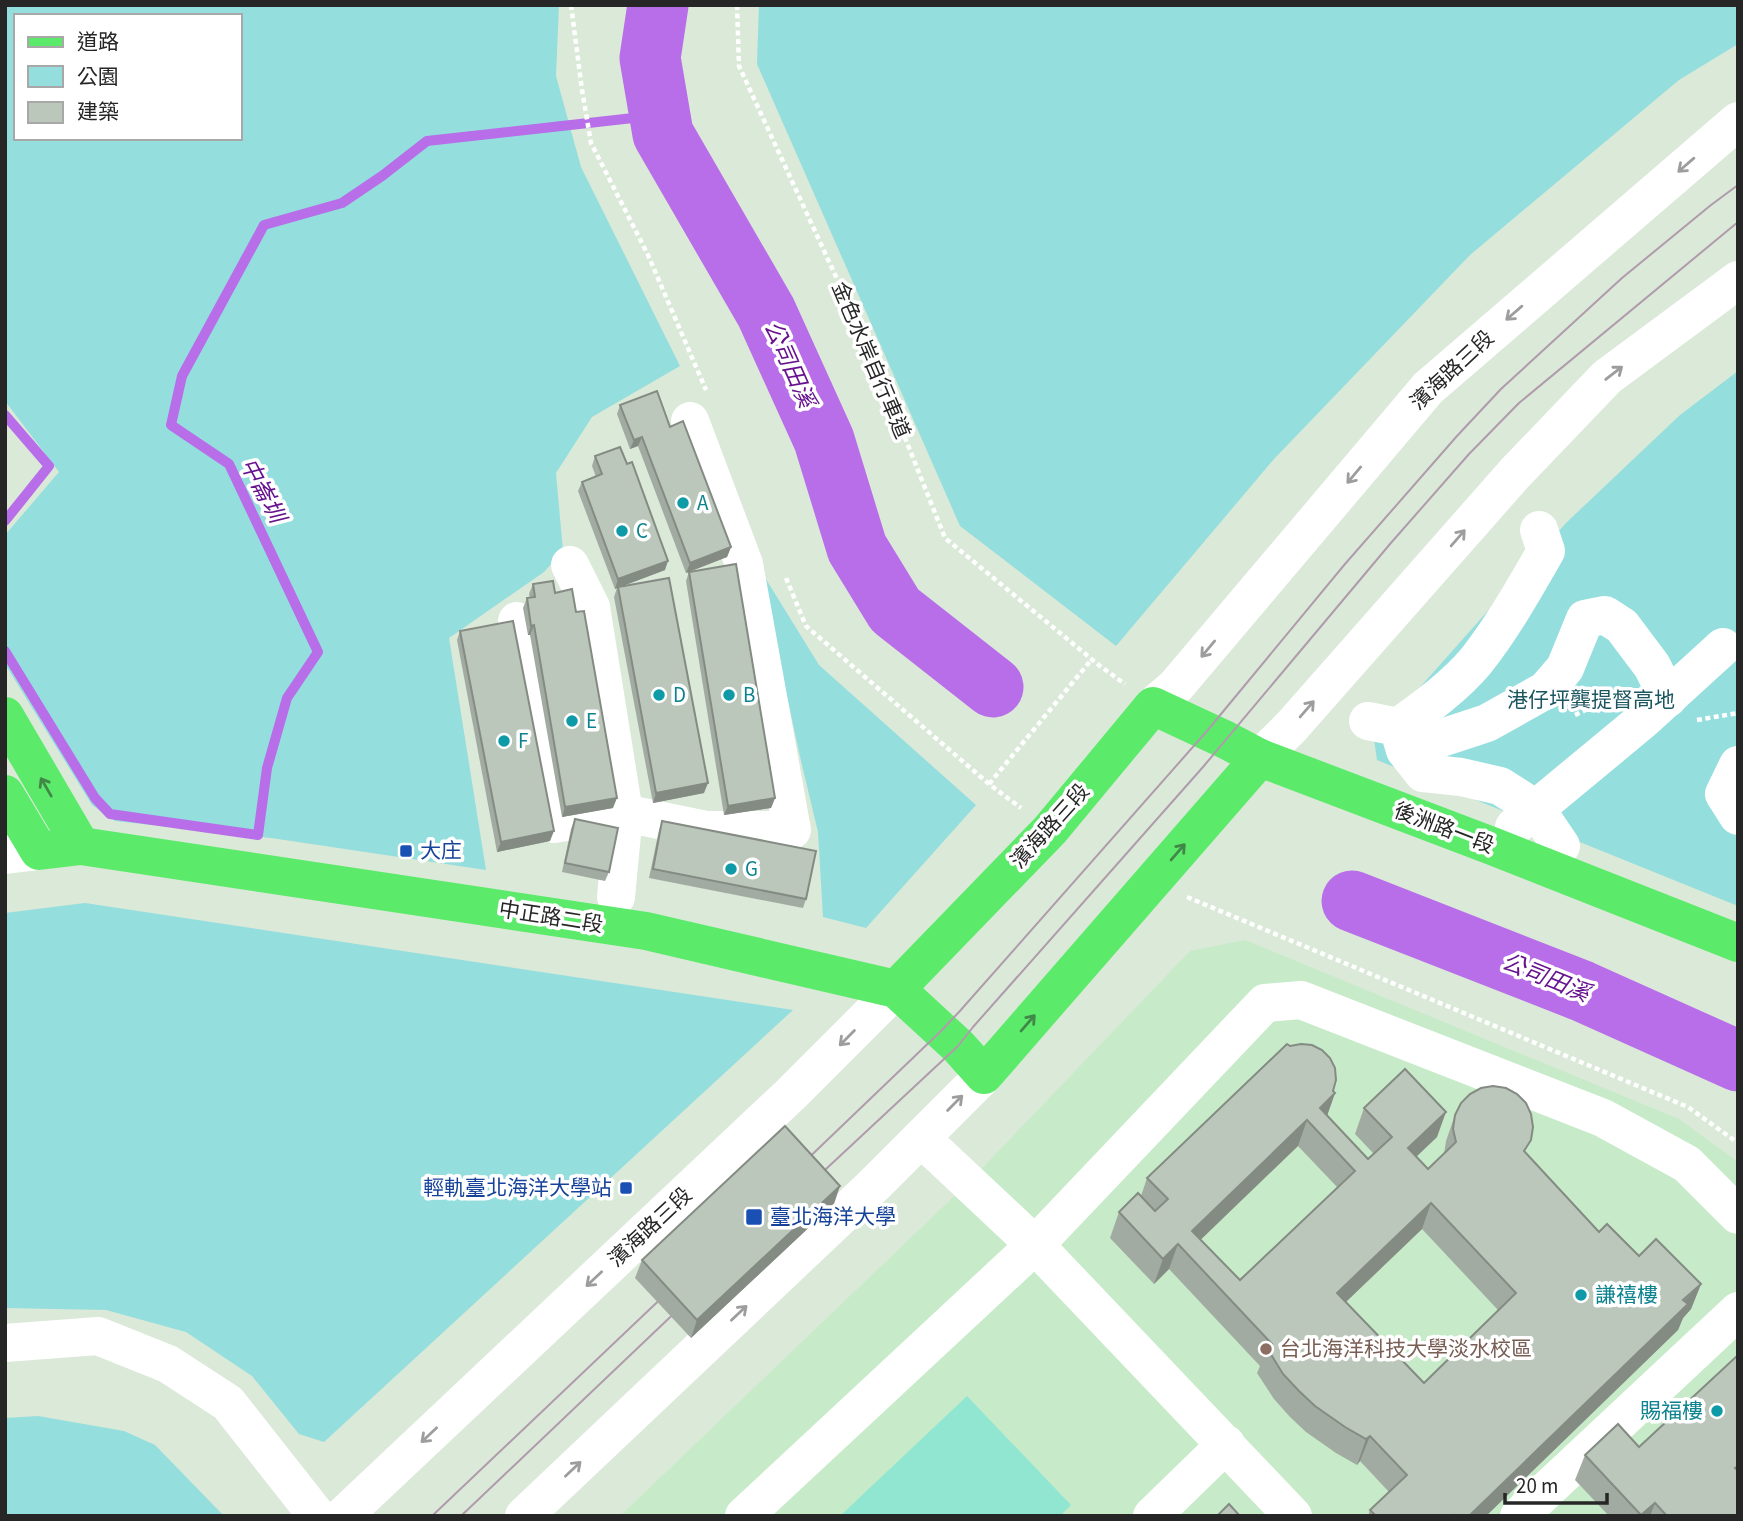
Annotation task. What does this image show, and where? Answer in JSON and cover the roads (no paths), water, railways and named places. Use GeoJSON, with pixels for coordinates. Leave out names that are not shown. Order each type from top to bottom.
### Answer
{"type":"FeatureCollection","features":[{"type":"Feature","properties":{"kind":"main road","name":"後洲路一段"},"geometry":{"type":"LineString","coordinates":[[1153,706],[1260,758],[1738,943]]}},
{"type":"Feature","properties":{"kind":"main road","name":"濱海路三段"},"geometry":{"type":"LineString","coordinates":[[896,989],[1050,830],[1153,706]]}},
{"type":"Feature","properties":{"kind":"main road"},"geometry":{"type":"LineString","coordinates":[[5,716],[81,846]]}},
{"type":"Feature","properties":{"kind":"main road"},"geometry":{"type":"LineString","coordinates":[[984,1075],[1260,758]]}},
{"type":"Feature","properties":{"kind":"main road","name":"中正路二段"},"geometry":{"type":"LineString","coordinates":[[5,794],[22,853],[81,846],[646,931],[896,989],[958,1046],[984,1075]]}},
{"type":"Feature","properties":{"kind":"street","name":"濱海路三段"},"geometry":{"type":"LineString","coordinates":[[1153,706],[1176,686],[1427,387],[1738,121]]}},
{"type":"Feature","properties":{"kind":"street"},"geometry":{"type":"LineString","coordinates":[[1260,758],[1310,706],[1506,483],[1607,377],[1738,280]]}},
{"type":"Feature","properties":{"kind":"street"},"geometry":{"type":"LineString","coordinates":[[517,621],[554,824],[624,813],[707,830],[792,830],[744,565],[699,409]]}},
{"type":"Feature","properties":{"kind":"street"},"geometry":{"type":"LineString","coordinates":[[1390,733],[1432,704],[1475,662],[1514,606],[1546,551],[1539,530]]}},
{"type":"Feature","properties":{"kind":"street"},"geometry":{"type":"LineString","coordinates":[[570,565],[591,607],[624,813],[616,897]]}},
{"type":"Feature","properties":{"kind":"street"},"geometry":{"type":"LineString","coordinates":[[1390,733],[1492,721],[1546,690],[1566,668],[1586,619],[1605,615],[1622,626],[1652,666],[1668,698]]}},
{"type":"Feature","properties":{"kind":"street"},"geometry":{"type":"LineString","coordinates":[[1488,644],[1492,721]]}},
{"type":"Feature","properties":{"kind":"street"},"geometry":{"type":"LineString","coordinates":[[1525,818],[1668,698],[1723,648]]}},
{"type":"Feature","properties":{"kind":"street"},"geometry":{"type":"LineString","coordinates":[[1390,733],[1423,774],[1461,777],[1500,786],[1525,818],[1561,846]]}},
{"type":"Feature","properties":{"kind":"street"},"geometry":{"type":"LineString","coordinates":[[1738,765],[1724,794],[1738,816]]}},
{"type":"Feature","properties":{"kind":"street","name":"濱海路三段"},"geometry":{"type":"LineString","coordinates":[[343,1516],[791,1094],[896,989]]}},
{"type":"Feature","properties":{"kind":"street"},"geometry":{"type":"LineString","coordinates":[[744,1516],[1035,1245],[1265,1003],[1301,1000],[1603,1118],[1687,1164],[1738,1215]]}},
{"type":"Feature","properties":{"kind":"street"},"geometry":{"type":"LineString","coordinates":[[524,1516],[865,1193],[984,1075]]}},
{"type":"Feature","properties":{"kind":"street"},"geometry":{"type":"LineString","coordinates":[[921,1138],[1035,1245],[1293,1516]]}},
{"type":"Feature","properties":{"kind":"street"},"geometry":{"type":"LineString","coordinates":[[1518,1516],[1738,1311]]}},
{"type":"Feature","properties":{"kind":"street"},"geometry":{"type":"LineString","coordinates":[[5,1343],[98,1336],[168,1364],[228,1403],[317,1516]]}},
{"type":"Feature","properties":{"kind":"street"},"geometry":{"type":"LineString","coordinates":[[1152,1516],[1226,1444]]}},
{"type":"Feature","properties":{"kind":"waterway","name":"公司田溪"},"geometry":{"type":"LineString","coordinates":[[658,5],[650,58],[663,134],[766,312],[824,440],[857,548],[895,610],[993,687]]}},
{"type":"Feature","properties":{"kind":"waterway","name":"中崙圳"},"geometry":{"type":"LineString","coordinates":[[5,651],[95,798],[110,814],[258,835],[267,768],[287,698],[318,652],[229,464],[171,425],[182,376],[264,225],[342,203],[427,141],[660,115]]}},
{"type":"Feature","properties":{"kind":"waterway","name":"中崙圳"},"geometry":{"type":"LineString","coordinates":[[5,415],[49,466],[5,521]]}},
{"type":"Feature","properties":{"kind":"waterway","name":"公司田溪"},"geometry":{"type":"LineString","coordinates":[[1352,901],[1582,991],[1738,1061]]}},
{"type":"Feature","properties":{"kind":"tram line"},"geometry":{"type":"LineString","coordinates":[[797,1169],[959,1012],[1207,731],[1345,564],[1501,389],[1622,278],[1738,185]]}},
{"type":"Feature","properties":{"kind":"tram line"},"geometry":{"type":"LineString","coordinates":[[811,1183],[958,1046],[1203,767],[1469,454],[1519,403],[1738,222]]}},
{"type":"Feature","properties":{"kind":"tram line"},"geometry":{"type":"LineString","coordinates":[[432,1516],[671,1289]]}},
{"type":"Feature","properties":{"kind":"tram line"},"geometry":{"type":"LineString","coordinates":[[461,1516],[685,1303]]}},
{"type":"Feature","properties":{"kind":"place","name":"A"},"geometry":{"type":"Point","coordinates":[683,503]}},
{"type":"Feature","properties":{"kind":"place","name":"C"},"geometry":{"type":"Point","coordinates":[622,531]}},
{"type":"Feature","properties":{"kind":"place","name":"D"},"geometry":{"type":"Point","coordinates":[659,695]}},
{"type":"Feature","properties":{"kind":"place","name":"B"},"geometry":{"type":"Point","coordinates":[729,695]}},
{"type":"Feature","properties":{"kind":"place","name":"E"},"geometry":{"type":"Point","coordinates":[572,721]}},
{"type":"Feature","properties":{"kind":"place","name":"F"},"geometry":{"type":"Point","coordinates":[504,741]}},
{"type":"Feature","properties":{"kind":"place","name":"大庄"},"geometry":{"type":"Point","coordinates":[406,851]}},
{"type":"Feature","properties":{"kind":"place","name":"G"},"geometry":{"type":"Point","coordinates":[731,869]}},
{"type":"Feature","properties":{"kind":"place","name":"輕軌臺北海洋大學站"},"geometry":{"type":"Point","coordinates":[626,1188]}},
{"type":"Feature","properties":{"kind":"place","name":"臺北海洋大學"},"geometry":{"type":"Point","coordinates":[754,1217]}},
{"type":"Feature","properties":{"kind":"place","name":"謙禧樓"},"geometry":{"type":"Point","coordinates":[1581,1295]}},
{"type":"Feature","properties":{"kind":"place","name":"台北海洋科技大學淡水校區"},"geometry":{"type":"Point","coordinates":[1266,1349]}},
{"type":"Feature","properties":{"kind":"place","name":"賜福樓"},"geometry":{"type":"Point","coordinates":[1717,1411]}},
{"type":"Feature","properties":{"kind":"park label","name":"港仔坪龔提督高地"},"geometry":{"type":"Point","coordinates":[1591,700]}}]}
